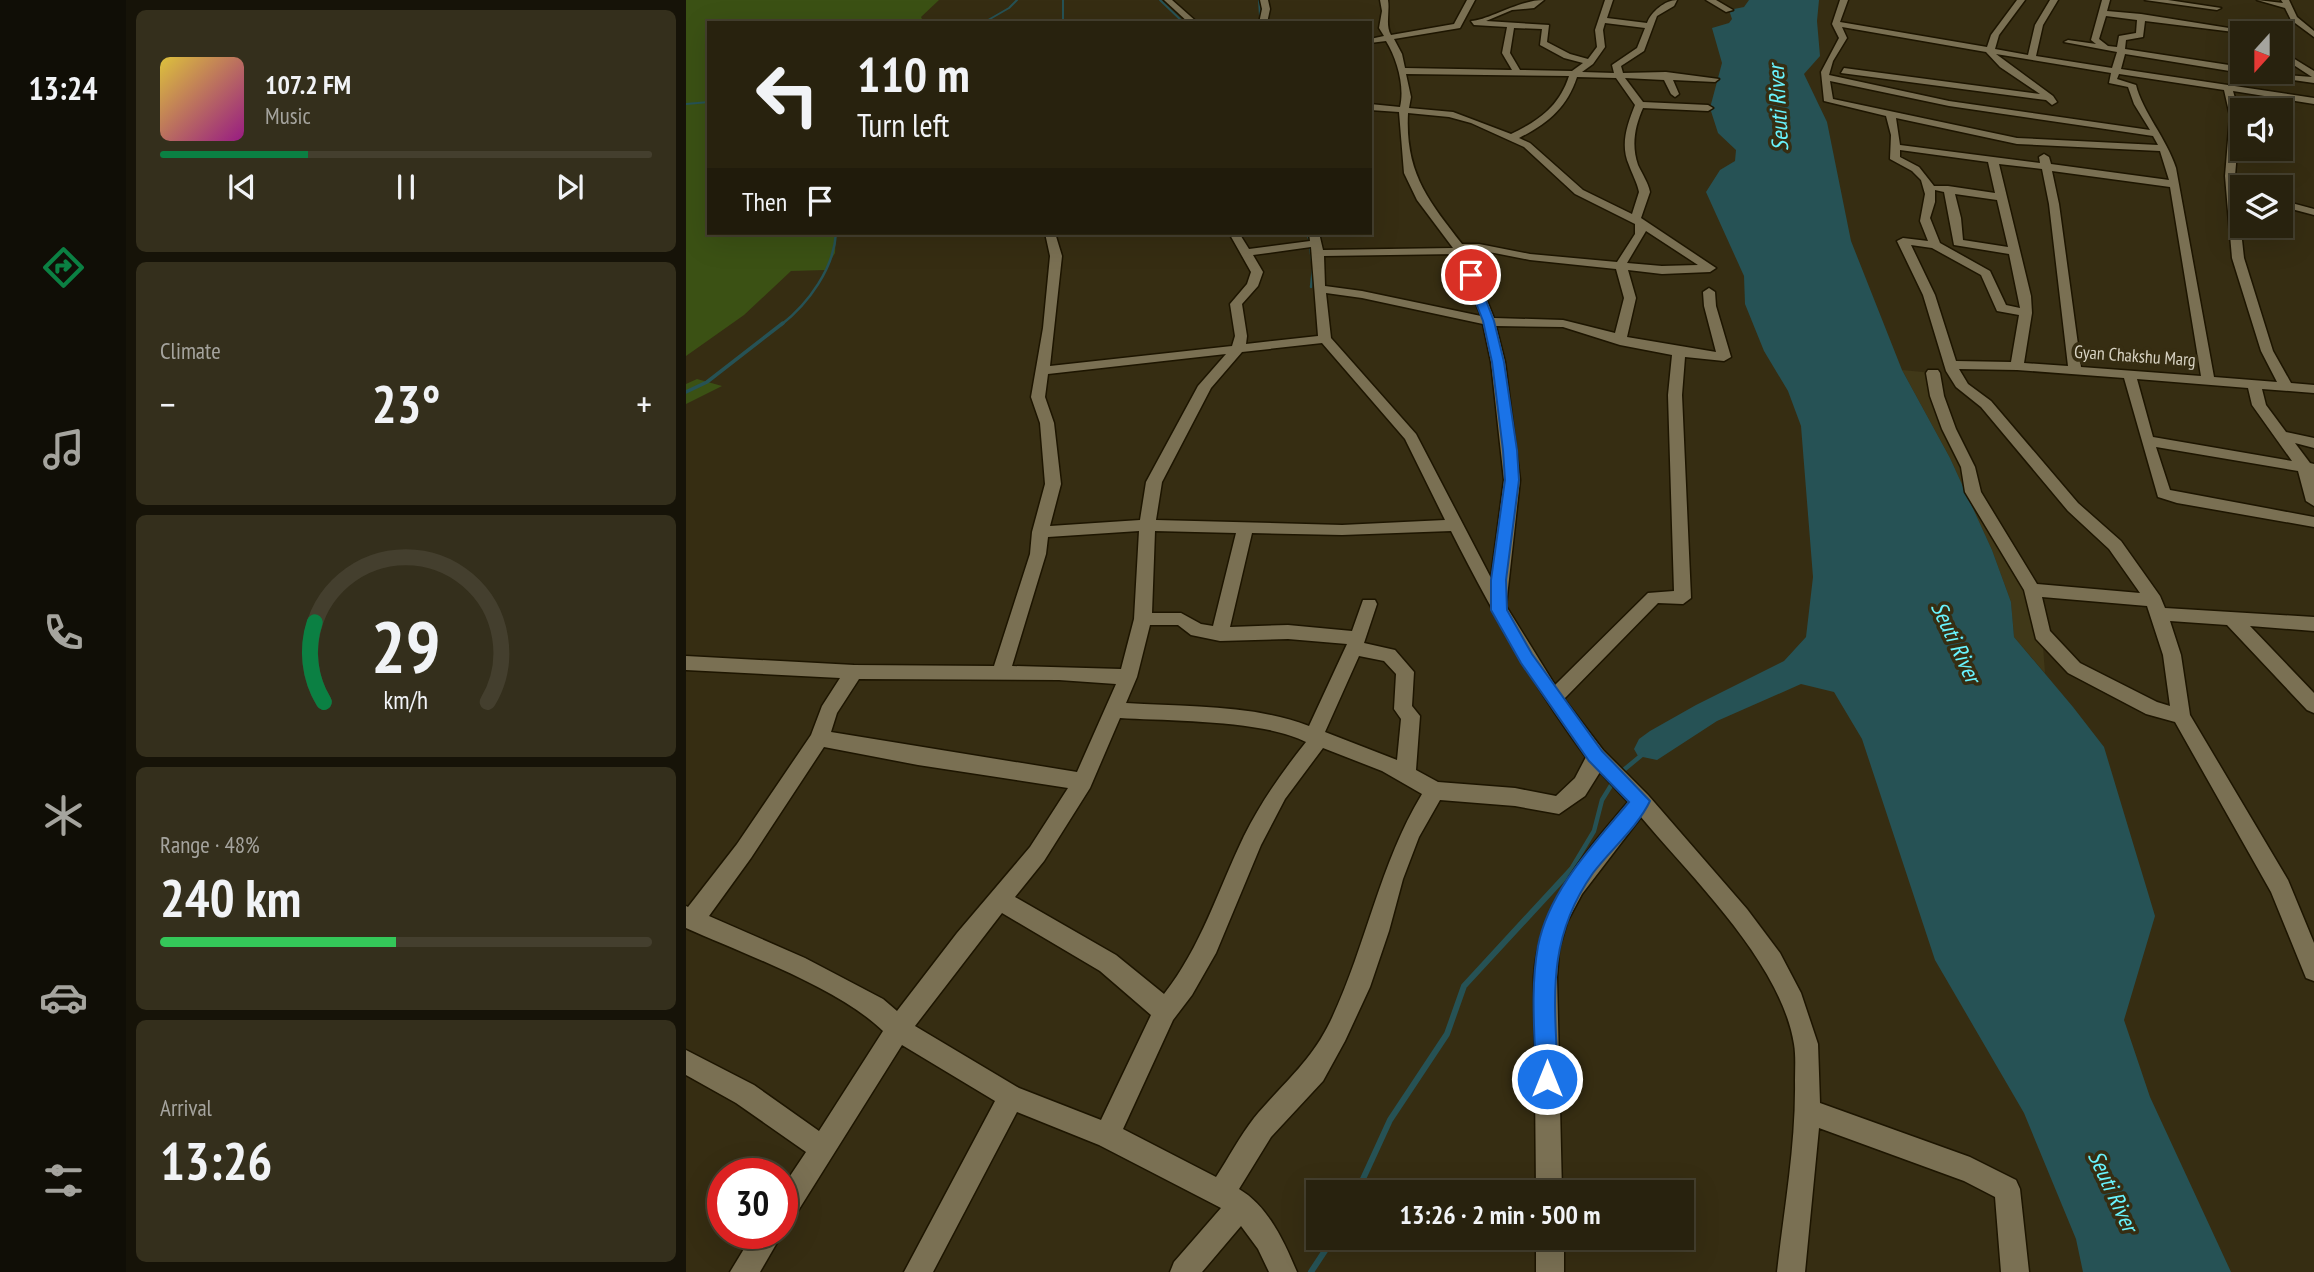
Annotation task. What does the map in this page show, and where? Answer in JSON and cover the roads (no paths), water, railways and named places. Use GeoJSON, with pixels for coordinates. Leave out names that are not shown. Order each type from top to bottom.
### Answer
{"type":"FeatureCollection","features":[{"type":"Feature","properties":{"kind":"street"},"geometry":{"type":"LineString","coordinates":[[1168,0],[1192,21]]}},
{"type":"Feature","properties":{"kind":"street"},"geometry":{"type":"LineString","coordinates":[[1263,21],[1266,9],[1264,0]]}},
{"type":"Feature","properties":{"kind":"street"},"geometry":{"type":"LineString","coordinates":[[1384,0],[1384,28],[1398,54],[1402,71],[1409,173],[1433,216],[1460,250],[1489,321],[1498,362],[1512,480],[1499,580],[1499,610]]}},
{"type":"Feature","properties":{"kind":"street"},"geometry":{"type":"LineString","coordinates":[[1457,26],[1471,0]]}},
{"type":"Feature","properties":{"kind":"street"},"geometry":{"type":"LineString","coordinates":[[1474,23],[1511,8],[1531,6],[1540,0]]}},
{"type":"Feature","properties":{"kind":"street"},"geometry":{"type":"LineString","coordinates":[[1510,138],[1560,107],[1574,74],[1590,62],[1601,47],[1599,30],[1609,0]]}},
{"type":"Feature","properties":{"kind":"street"},"geometry":{"type":"LineString","coordinates":[[1640,105],[1618,74],[1616,65],[1641,49],[1658,10],[1671,4],[1673,0]]}},
{"type":"Feature","properties":{"kind":"street"},"geometry":{"type":"LineString","coordinates":[[1710,0],[1729,10]]}},
{"type":"Feature","properties":{"kind":"street"},"geometry":{"type":"LineString","coordinates":[[1843,38],[1836,24],[1844,0]]}},
{"type":"Feature","properties":{"kind":"street"},"geometry":{"type":"LineString","coordinates":[[1990,51],[1995,35],[2021,0]]}},
{"type":"Feature","properties":{"kind":"street"},"geometry":{"type":"LineString","coordinates":[[2031,59],[2039,25],[2054,0]]}},
{"type":"Feature","properties":{"kind":"street"},"geometry":{"type":"LineString","coordinates":[[2104,46],[2095,40],[2106,0]]}},
{"type":"Feature","properties":{"kind":"street"},"geometry":{"type":"LineString","coordinates":[[2149,0],[2223,13]]}},
{"type":"Feature","properties":{"kind":"street"},"geometry":{"type":"LineString","coordinates":[[2206,0],[2234,21]]}},
{"type":"Feature","properties":{"kind":"street"},"geometry":{"type":"LineString","coordinates":[[2261,0],[2286,3],[2294,18],[2314,35]]}},
{"type":"Feature","properties":{"kind":"street"},"geometry":{"type":"LineString","coordinates":[[2102,13],[2230,30]]}},
{"type":"Feature","properties":{"kind":"street"},"geometry":{"type":"LineString","coordinates":[[2141,16],[2140,35],[2122,38],[2117,71],[2112,81],[2132,85],[2133,94],[2151,120],[2165,148],[2194,283],[2208,381]]}},
{"type":"Feature","properties":{"kind":"street"},"geometry":{"type":"LineString","coordinates":[[1601,20],[1651,26]]}},
{"type":"Feature","properties":{"kind":"street"},"geometry":{"type":"LineString","coordinates":[[1372,41],[1474,23],[1546,27],[1543,43],[1567,55],[1590,62]]}},
{"type":"Feature","properties":{"kind":"street"},"geometry":{"type":"LineString","coordinates":[[1511,24],[1506,52],[1518,74]]}},
{"type":"Feature","properties":{"kind":"street"},"geometry":{"type":"LineString","coordinates":[[1836,24],[1982,48],[2031,59],[2314,101]]}},
{"type":"Feature","properties":{"kind":"street"},"geometry":{"type":"LineString","coordinates":[[1843,38],[1855,39]]}},
{"type":"Feature","properties":{"kind":"street"},"geometry":{"type":"LineString","coordinates":[[1843,38],[1834,49],[1826,73],[1829,101],[2042,144],[2099,143],[2165,148]]}},
{"type":"Feature","properties":{"kind":"street"},"geometry":{"type":"LineString","coordinates":[[2068,42],[2230,68]]}},
{"type":"Feature","properties":{"kind":"street"},"geometry":{"type":"LineString","coordinates":[[1990,51],[2000,62],[2037,85],[2050,98],[2056,110],[2056,122]]}},
{"type":"Feature","properties":{"kind":"street"},"geometry":{"type":"LineString","coordinates":[[1984,60],[2000,62]]}},
{"type":"Feature","properties":{"kind":"street"},"geometry":{"type":"LineString","coordinates":[[2293,60],[2314,63]]}},
{"type":"Feature","properties":{"kind":"street"},"geometry":{"type":"LineString","coordinates":[[2293,60],[2314,77]]}},
{"type":"Feature","properties":{"kind":"street"},"geometry":{"type":"LineString","coordinates":[[1402,71],[1666,75],[1715,79]]}},
{"type":"Feature","properties":{"kind":"street"},"geometry":{"type":"LineString","coordinates":[[1826,73],[2050,98]]}},
{"type":"Feature","properties":{"kind":"street"},"geometry":{"type":"LineString","coordinates":[[1826,73],[1893,93],[2056,122],[2157,134]]}},
{"type":"Feature","properties":{"kind":"street"},"geometry":{"type":"LineString","coordinates":[[1666,75],[1675,94]]}},
{"type":"Feature","properties":{"kind":"street"},"geometry":{"type":"LineString","coordinates":[[2293,75],[2314,77]]}},
{"type":"Feature","properties":{"kind":"street"},"geometry":{"type":"LineString","coordinates":[[2228,89],[2235,117],[2236,175]]}},
{"type":"Feature","properties":{"kind":"street"},"geometry":{"type":"LineString","coordinates":[[1640,105],[1708,108]]}},
{"type":"Feature","properties":{"kind":"street"},"geometry":{"type":"LineString","coordinates":[[1620,341],[1630,298],[1621,264],[1641,234],[1638,220],[1645,198],[1644,185],[1636,172],[1628,142],[1629,127],[1640,105]]}},
{"type":"Feature","properties":{"kind":"street"},"geometry":{"type":"LineString","coordinates":[[1245,253],[1317,243],[1460,250],[1479,247],[1530,257],[1662,270],[1710,268],[1638,220],[1579,192],[1539,154],[1510,138],[1450,114],[1372,107]]}},
{"type":"Feature","properties":{"kind":"street"},"geometry":{"type":"LineString","coordinates":[[1890,115],[1894,124],[1895,159],[1909,163],[1921,172],[1929,187],[1930,201],[1925,220],[1935,244]]}},
{"type":"Feature","properties":{"kind":"street"},"geometry":{"type":"LineString","coordinates":[[2042,144],[2054,204],[2075,371]]}},
{"type":"Feature","properties":{"kind":"street"},"geometry":{"type":"LineString","coordinates":[[1896,147],[2174,184]]}},
{"type":"Feature","properties":{"kind":"street"},"geometry":{"type":"LineString","coordinates":[[1993,161],[2025,296],[2026,313],[2017,366]]}},
{"type":"Feature","properties":{"kind":"street"},"geometry":{"type":"LineString","coordinates":[[1929,187],[2000,197]]}},
{"type":"Feature","properties":{"kind":"street"},"geometry":{"type":"LineString","coordinates":[[1948,189],[1956,218],[1958,243],[2015,251]]}},
{"type":"Feature","properties":{"kind":"street"},"geometry":{"type":"LineString","coordinates":[[2293,206],[2314,212]]}},
{"type":"Feature","properties":{"kind":"street"},"geometry":{"type":"LineString","coordinates":[[1001,673],[1038,554],[1040,532],[1053,477],[1047,423],[1038,397],[1056,256],[1051,235]]}},
{"type":"Feature","properties":{"kind":"street"},"geometry":{"type":"LineString","coordinates":[[798,1188],[898,1029],[1037,854],[1083,782],[1128,677],[1143,619],[1146,525],[1154,482],[1205,386],[1238,349],[1241,336],[1236,304],[1254,285],[1257,272],[1235,235]]}},
{"type":"Feature","properties":{"kind":"street"},"geometry":{"type":"LineString","coordinates":[[2237,238],[2238,258],[2267,351],[2286,387]]}},
{"type":"Feature","properties":{"kind":"street"},"geometry":{"type":"LineString","coordinates":[[2026,313],[2001,308],[1986,273],[1935,244],[1903,241],[1929,295],[1953,371],[1963,387],[1986,404],[2073,507],[2115,545],[2158,607],[2172,655],[2181,716],[2280,887],[2314,970]]}},
{"type":"Feature","properties":{"kind":"street"},"geometry":{"type":"LineString","coordinates":[[1317,243],[1321,325],[1325,339],[1411,437],[1499,610],[1553,698],[1602,762],[1633,792],[1739,916],[1772,961],[1793,1001],[1806,1044],[1808,1111],[1791,1272]]}},
{"type":"Feature","properties":{"kind":"street"},"geometry":{"type":"LineString","coordinates":[[1320,289],[1369,295],[1489,321],[1561,324],[1679,354],[1724,357],[1710,306],[1709,292]]}},
{"type":"Feature","properties":{"kind":"street"},"geometry":{"type":"LineString","coordinates":[[1041,371],[1325,339]]}},
{"type":"Feature","properties":{"kind":"street"},"geometry":{"type":"LineString","coordinates":[[1553,698],[1654,597],[1683,597],[1675,395],[1679,354]]}},
{"type":"Feature","properties":{"kind":"street","name":"Gyan Chakshu Marg"},"geometry":{"type":"LineString","coordinates":[[1952,365],[2017,366],[2130,377],[2314,389]]}},
{"type":"Feature","properties":{"kind":"street"},"geometry":{"type":"LineString","coordinates":[[1933,373],[1937,396],[1949,429],[1968,467],[1973,492],[2032,590],[2042,634],[2074,668],[2153,709],[2181,716]]}},
{"type":"Feature","properties":{"kind":"street"},"geometry":{"type":"LineString","coordinates":[[2130,377],[2163,493],[2177,498],[2314,522]]}},
{"type":"Feature","properties":{"kind":"street"},"geometry":{"type":"LineString","coordinates":[[2254,384],[2259,405],[2309,467],[2314,501]]}},
{"type":"Feature","properties":{"kind":"street"},"geometry":{"type":"LineString","coordinates":[[2284,436],[2314,443]]}},
{"type":"Feature","properties":{"kind":"street"},"geometry":{"type":"LineString","coordinates":[[2147,440],[2309,467]]}},
{"type":"Feature","properties":{"kind":"street"},"geometry":{"type":"LineString","coordinates":[[1040,532],[1146,525],[1342,530],[1454,524]]}},
{"type":"Feature","properties":{"kind":"street"},"geometry":{"type":"LineString","coordinates":[[1220,634],[1245,529]]}},
{"type":"Feature","properties":{"kind":"street"},"geometry":{"type":"LineString","coordinates":[[2032,590],[2230,617],[2314,624]]}},
{"type":"Feature","properties":{"kind":"street"},"geometry":{"type":"LineString","coordinates":[[1107,1135],[1165,1012],[1184,987],[1208,945],[1258,829],[1316,738],[1356,643],[1369,604]]}},
{"type":"Feature","properties":{"kind":"street"},"geometry":{"type":"LineString","coordinates":[[2230,617],[2314,705]]}},
{"type":"Feature","properties":{"kind":"street"},"geometry":{"type":"LineString","coordinates":[[1143,619],[1181,619],[1197,630],[1220,634],[1288,632],[1356,643],[1389,655],[1405,672],[1402,709],[1411,716],[1406,773]]}},
{"type":"Feature","properties":{"kind":"street"},"geometry":{"type":"LineString","coordinates":[[686,663],[855,672],[1128,677]]}},
{"type":"Feature","properties":{"kind":"street"},"geometry":{"type":"LineString","coordinates":[[855,672],[828,711],[818,738],[744,851],[689,918],[797,966],[876,1007],[898,1029],[1011,1097],[1107,1135],[1231,1199],[1268,1239],[1283,1272]]}},
{"type":"Feature","properties":{"kind":"street"},"geometry":{"type":"LineString","coordinates":[[1114,710],[1259,721],[1288,726],[1406,773],[1435,791],[1515,797],[1559,805],[1577,793],[1592,771],[1602,762]]}},
{"type":"Feature","properties":{"kind":"street"},"geometry":{"type":"LineString","coordinates":[[818,738],[925,760],[1003,768],[1083,782]]}},
{"type":"Feature","properties":{"kind":"street"},"geometry":{"type":"LineString","coordinates":[[1184,1272],[1231,1199],[1262,1128],[1314,1072],[1337,1032],[1378,932],[1392,879],[1410,833],[1435,791]]}},
{"type":"Feature","properties":{"kind":"street"},"geometry":{"type":"LineString","coordinates":[[1549,1180],[1544,988],[1549,944],[1558,918],[1633,792]]}},
{"type":"Feature","properties":{"kind":"street"},"geometry":{"type":"LineString","coordinates":[[999,900],[1087,947],[1146,992],[1165,1012]]}},
{"type":"Feature","properties":{"kind":"street"},"geometry":{"type":"LineString","coordinates":[[686,1062],[745,1094],[823,1149]]}},
{"type":"Feature","properties":{"kind":"street"},"geometry":{"type":"LineString","coordinates":[[918,1272],[1011,1097]]}},
{"type":"Feature","properties":{"kind":"street"},"geometry":{"type":"LineString","coordinates":[[1808,1111],[1970,1170],[2007,1189],[2015,1272]]}},
{"type":"Feature","properties":{"kind":"street"},"geometry":{"type":"LineString","coordinates":[[744,1272],[759,1249]]}},
{"type":"Feature","properties":{"kind":"street"},"geometry":{"type":"LineString","coordinates":[[1549,1250],[1550,1272]]}},
{"type":"Feature","properties":{"kind":"water","name":"Seuti River"},"geometry":{"type":"Polygon","coordinates":[[[1749,0],[1819,0],[1817,21],[1820,56],[1804,74],[1827,122],[1851,241],[1902,370],[1950,458],[1992,550],[2011,602],[2014,637],[2104,747],[2155,916],[2124,1020],[2150,1097],[2231,1272],[2083,1272],[2076,1239],[2024,1113],[1935,960],[1862,739],[1834,692],[1801,684],[1717,721],[1657,760],[1638,756],[1634,749],[1639,739],[1650,731],[1784,661],[1806,637],[1813,577],[1801,426],[1788,391],[1764,351],[1745,304],[1744,276],[1706,192],[1720,170],[1735,161],[1736,150],[1718,133],[1710,108],[1722,63],[1712,28],[1729,23],[1732,19],[1729,10],[1744,7],[1749,0]]]}},
{"type":"Feature","properties":{"kind":"waterway"},"geometry":{"type":"LineString","coordinates":[[986,21],[1017,0]]}},
{"type":"Feature","properties":{"kind":"waterway"},"geometry":{"type":"LineString","coordinates":[[1063,0],[1063,21]]}},
{"type":"Feature","properties":{"kind":"waterway"},"geometry":{"type":"LineString","coordinates":[[1160,0],[1182,21]]}},
{"type":"Feature","properties":{"kind":"waterway"},"geometry":{"type":"LineString","coordinates":[[1259,0],[1260,16]]}},
{"type":"Feature","properties":{"kind":"waterway"},"geometry":{"type":"LineString","coordinates":[[686,104],[707,102]]}},
{"type":"Feature","properties":{"kind":"waterway"},"geometry":{"type":"LineString","coordinates":[[781,325],[801,306],[818,284],[831,259],[836,235]]}},
{"type":"Feature","properties":{"kind":"waterway"},"geometry":{"type":"LineString","coordinates":[[1308,235],[1310,241]]}},
{"type":"Feature","properties":{"kind":"waterway"},"geometry":{"type":"LineString","coordinates":[[1310,246],[1313,268],[1311,287]]}},
{"type":"Feature","properties":{"kind":"waterway"},"geometry":{"type":"LineString","coordinates":[[686,392],[707,382],[783,323]]}},
{"type":"Feature","properties":{"kind":"waterway"},"geometry":{"type":"LineString","coordinates":[[1620,773],[1643,754]]}},
{"type":"Feature","properties":{"kind":"waterway"},"geometry":{"type":"LineString","coordinates":[[1570,871],[1594,831],[1602,800],[1615,779]]}},
{"type":"Feature","properties":{"kind":"waterway"},"geometry":{"type":"LineString","coordinates":[[1362,1180],[1390,1120],[1447,1034],[1464,986],[1571,870]]}},
{"type":"Feature","properties":{"kind":"waterway"},"geometry":{"type":"LineString","coordinates":[[1311,1272],[1325,1250]]}}]}
